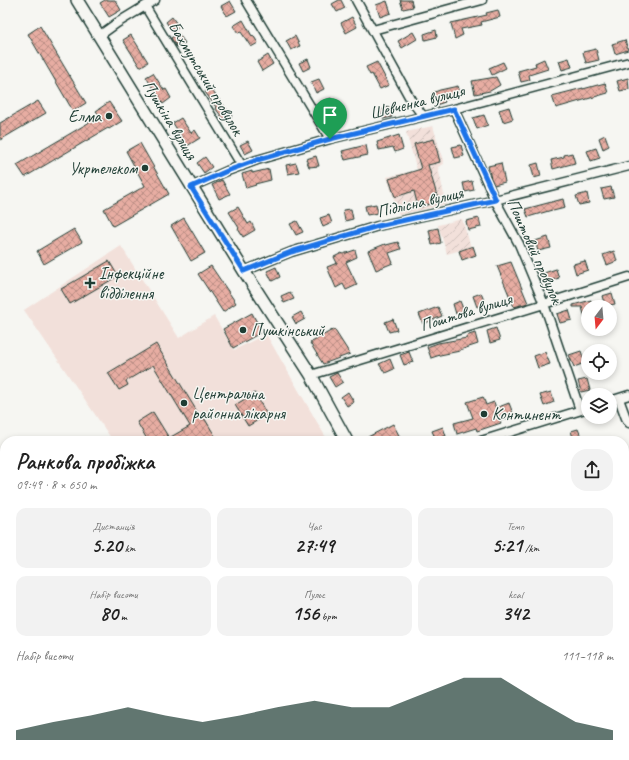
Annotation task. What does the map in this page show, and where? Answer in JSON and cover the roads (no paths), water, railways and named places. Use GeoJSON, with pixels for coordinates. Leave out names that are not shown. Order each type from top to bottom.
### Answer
{"type":"FeatureCollection","features":[{"type":"Feature","properties":{"kind":"main road","name":"Пушкіна вулиця"},"geometry":{"type":"LineString","coordinates":[[77,0],[191,187],[311,375],[344,436]]}},
{"type":"Feature","properties":{"kind":"street"},"geometry":{"type":"LineString","coordinates":[[99,36],[117,23],[155,0]]}},
{"type":"Feature","properties":{"kind":"street"},"geometry":{"type":"LineString","coordinates":[[246,0],[330,139]]}},
{"type":"Feature","properties":{"kind":"street"},"geometry":{"type":"LineString","coordinates":[[356,0],[411,100],[423,116]]}},
{"type":"Feature","properties":{"kind":"street"},"geometry":{"type":"LineString","coordinates":[[373,30],[482,0]]}},
{"type":"Feature","properties":{"kind":"street","name":"Бахмутський провулок"},"geometry":{"type":"LineString","coordinates":[[144,6],[242,166]]}},
{"type":"Feature","properties":{"kind":"street","name":"Шевченка вулиця"},"geometry":{"type":"LineString","coordinates":[[191,187],[227,171],[330,139],[454,109],[629,62]]}},
{"type":"Feature","properties":{"kind":"street","name":"Поштовий провулок"},"geometry":{"type":"LineString","coordinates":[[454,109],[496,200],[519,244],[544,304],[581,401]]}},
{"type":"Feature","properties":{"kind":"street","name":"Підлісна вулиця"},"geometry":{"type":"LineString","coordinates":[[244,271],[291,252],[378,226],[496,200],[629,166]]}},
{"type":"Feature","properties":{"kind":"street","name":"Поштова вулиця"},"geometry":{"type":"LineString","coordinates":[[311,375],[629,278]]}},
{"type":"Feature","properties":{"kind":"street"},"geometry":{"type":"LineString","coordinates":[[629,395],[619,399],[629,423]]}},
{"type":"Feature","properties":{"kind":"street"},"geometry":{"type":"LineString","coordinates":[[497,436],[581,410]]}},
{"type":"Feature","properties":{"kind":"place","name":"Елма"},"geometry":{"type":"Point","coordinates":[109,116]}},
{"type":"Feature","properties":{"kind":"place","name":"Укртелеком"},"geometry":{"type":"Point","coordinates":[145,168]}},
{"type":"Feature","properties":{"kind":"place","name":"Інфекційне відділення"},"geometry":{"type":"Point","coordinates":[90,283]}},
{"type":"Feature","properties":{"kind":"place","name":"Пушкінський"},"geometry":{"type":"Point","coordinates":[243,330]}},
{"type":"Feature","properties":{"kind":"place","name":"Центральна районна лікарня"},"geometry":{"type":"Point","coordinates":[184,403]}},
{"type":"Feature","properties":{"kind":"place","name":"Континент"},"geometry":{"type":"Point","coordinates":[484,414]}}]}
